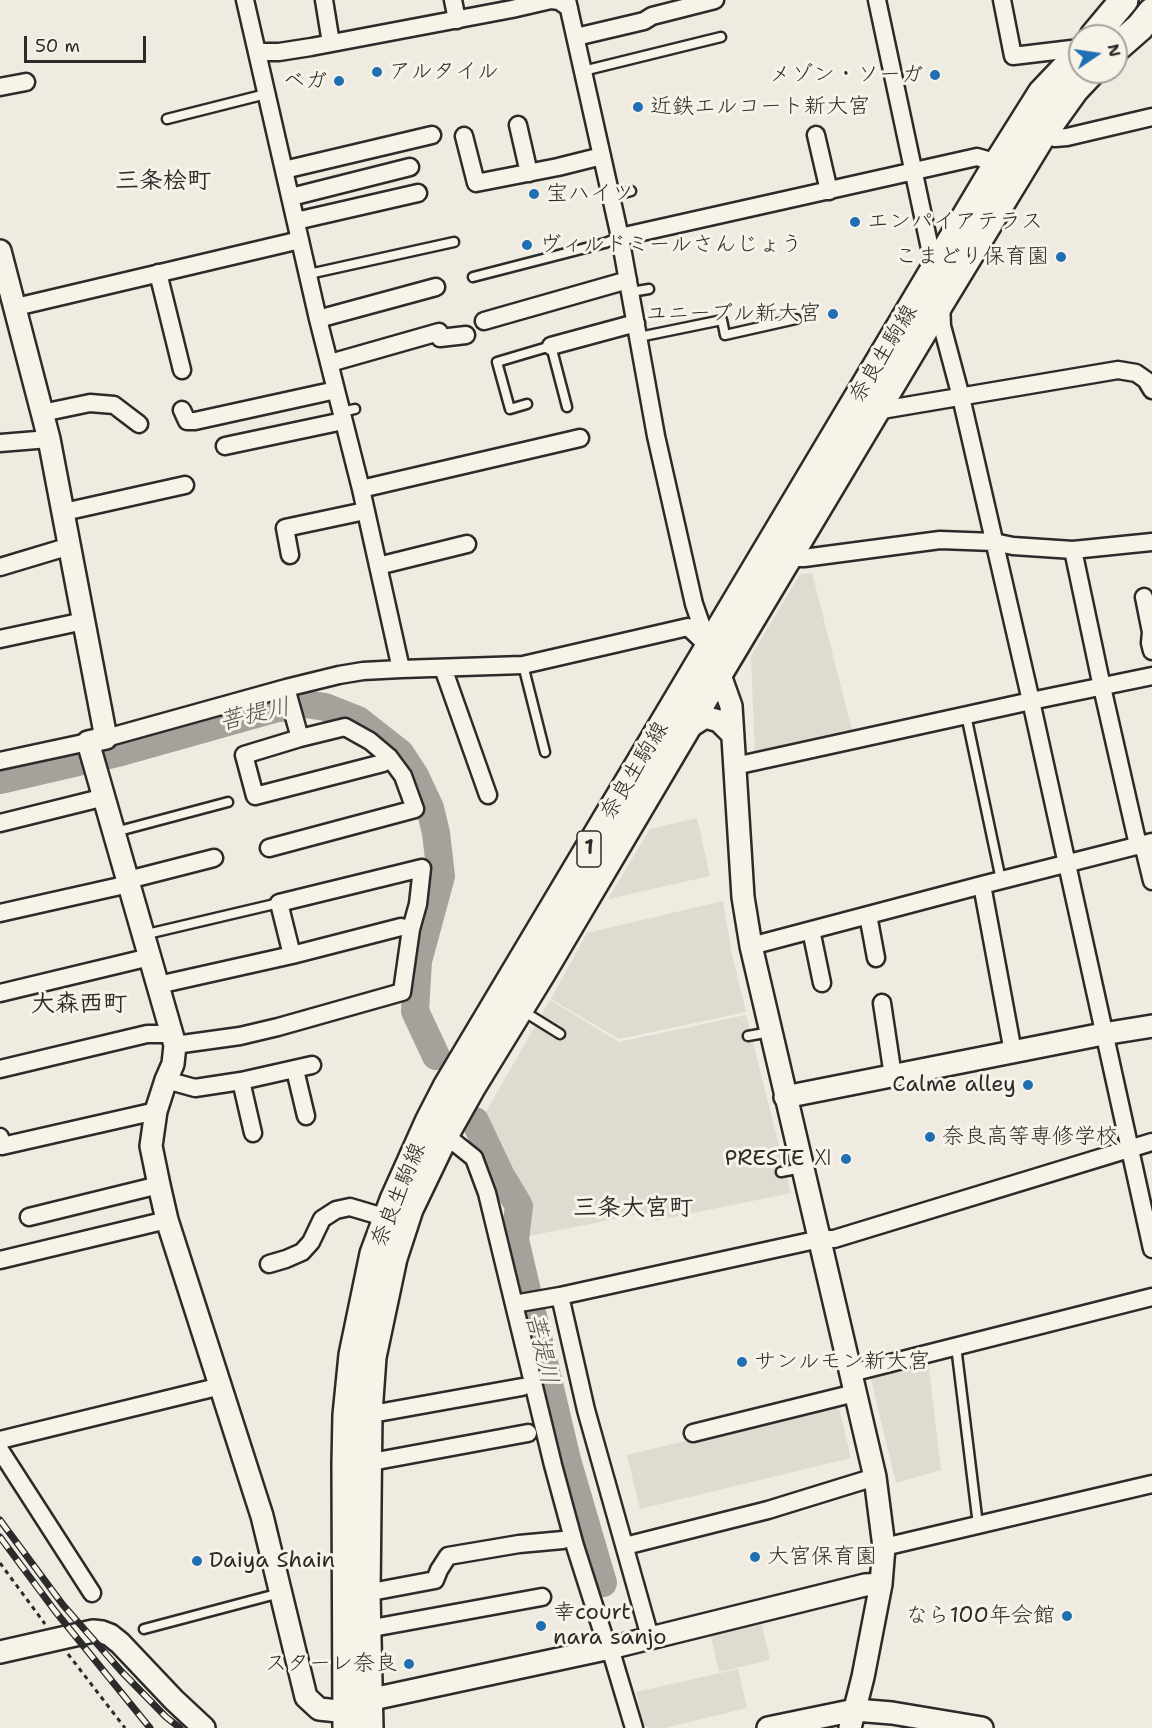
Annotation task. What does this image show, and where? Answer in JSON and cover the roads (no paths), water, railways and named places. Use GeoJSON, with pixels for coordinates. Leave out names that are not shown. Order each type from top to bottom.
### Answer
{"type":"FeatureCollection","features":[{"type":"Feature","properties":{"kind":"main road"},"geometry":{"type":"LineString","coordinates":[[1104,24],[1124,0]]}},
{"type":"Feature","properties":{"kind":"main road"},"geometry":{"type":"LineString","coordinates":[[1128,38],[1152,12]]}},
{"type":"Feature","properties":{"kind":"main road","name":"奈良生駒線"},"geometry":{"type":"LineString","coordinates":[[355,1712],[366,1629],[368,1413],[372,1357],[393,1258],[437,1128],[466,1055],[714,659],[934,269],[998,163],[1042,93],[1068,64]]}},
{"type":"Feature","properties":{"kind":"main road","name":"奈良生駒線"},"geometry":{"type":"LineString","coordinates":[[369,1728],[355,1712],[346,1543],[347,1415],[353,1354],[374,1254],[394,1200],[437,1128],[472,1086],[520,1009],[686,730],[714,659],[788,558],[1042,135],[1080,84]]}},
{"type":"Feature","properties":{"kind":"street"},"geometry":{"type":"LineString","coordinates":[[245,0],[318,319],[336,390],[346,414],[400,669]]}},
{"type":"Feature","properties":{"kind":"street"},"geometry":{"type":"LineString","coordinates":[[324,0],[331,43]]}},
{"type":"Feature","properties":{"kind":"street"},"geometry":{"type":"LineString","coordinates":[[453,0],[457,20]]}},
{"type":"Feature","properties":{"kind":"street"},"geometry":{"type":"LineString","coordinates":[[257,52],[279,52],[457,20],[511,5],[551,0],[568,4],[620,237],[656,435],[694,603],[731,706],[743,897],[751,946],[875,1477],[884,1547],[881,1584],[852,1719]]}},
{"type":"Feature","properties":{"kind":"street"},"geometry":{"type":"LineString","coordinates":[[576,37],[644,21],[652,16],[715,0]]}},
{"type":"Feature","properties":{"kind":"street"},"geometry":{"type":"LineString","coordinates":[[877,0],[941,301],[942,326],[961,397],[1031,701],[1152,1249]]}},
{"type":"Feature","properties":{"kind":"street"},"geometry":{"type":"LineString","coordinates":[[1002,0],[1013,56],[1068,52]]}},
{"type":"Feature","properties":{"kind":"street"},"geometry":{"type":"LineString","coordinates":[[0,87],[26,82]]}},
{"type":"Feature","properties":{"kind":"street"},"geometry":{"type":"LineString","coordinates":[[1042,135],[1055,138],[1067,137],[1152,117]]}},
{"type":"Feature","properties":{"kind":"street"},"geometry":{"type":"LineString","coordinates":[[519,125],[529,173]]}},
{"type":"Feature","properties":{"kind":"street"},"geometry":{"type":"LineString","coordinates":[[284,170],[432,135]]}},
{"type":"Feature","properties":{"kind":"street"},"geometry":{"type":"LineString","coordinates":[[816,135],[829,191]]}},
{"type":"Feature","properties":{"kind":"street"},"geometry":{"type":"LineString","coordinates":[[464,136],[476,183],[602,156]]}},
{"type":"Feature","properties":{"kind":"street"},"geometry":{"type":"LineString","coordinates":[[620,237],[977,157],[998,163]]}},
{"type":"Feature","properties":{"kind":"street"},"geometry":{"type":"LineString","coordinates":[[291,197],[410,167]]}},
{"type":"Feature","properties":{"kind":"street"},"geometry":{"type":"LineString","coordinates":[[296,221],[418,193]]}},
{"type":"Feature","properties":{"kind":"street"},"geometry":{"type":"LineString","coordinates":[[16,307],[300,240]]}},
{"type":"Feature","properties":{"kind":"street"},"geometry":{"type":"LineString","coordinates":[[0,251],[50,439],[84,621],[95,750],[105,797],[174,1040],[173,1064],[156,1111],[151,1146],[159,1185],[167,1220],[262,1516],[306,1697],[319,1709],[355,1712],[382,1697],[610,1648],[865,1585],[881,1584]]}},
{"type":"Feature","properties":{"kind":"street"},"geometry":{"type":"LineString","coordinates":[[158,273],[182,370]]}},
{"type":"Feature","properties":{"kind":"street"},"geometry":{"type":"LineString","coordinates":[[484,321],[629,286]]}},
{"type":"Feature","properties":{"kind":"street"},"geometry":{"type":"LineString","coordinates":[[318,319],[436,287]]}},
{"type":"Feature","properties":{"kind":"street"},"geometry":{"type":"LineString","coordinates":[[550,346],[637,330]]}},
{"type":"Feature","properties":{"kind":"street"},"geometry":{"type":"LineString","coordinates":[[330,363],[439,332],[440,338],[466,335]]}},
{"type":"Feature","properties":{"kind":"street"},"geometry":{"type":"LineString","coordinates":[[876,411],[1118,370],[1136,373],[1146,380],[1152,390]]}},
{"type":"Feature","properties":{"kind":"street"},"geometry":{"type":"LineString","coordinates":[[182,410],[187,421],[195,421],[336,390]]}},
{"type":"Feature","properties":{"kind":"street"},"geometry":{"type":"LineString","coordinates":[[42,413],[90,403],[114,405],[139,424]]}},
{"type":"Feature","properties":{"kind":"street"},"geometry":{"type":"LineString","coordinates":[[225,446],[346,414]]}},
{"type":"Feature","properties":{"kind":"street"},"geometry":{"type":"LineString","coordinates":[[361,489],[580,438]]}},
{"type":"Feature","properties":{"kind":"street"},"geometry":{"type":"LineString","coordinates":[[0,443],[50,439]]}},
{"type":"Feature","properties":{"kind":"street"},"geometry":{"type":"LineString","coordinates":[[64,512],[185,485]]}},
{"type":"Feature","properties":{"kind":"street"},"geometry":{"type":"LineString","coordinates":[[290,555],[285,528],[365,511]]}},
{"type":"Feature","properties":{"kind":"street"},"geometry":{"type":"LineString","coordinates":[[788,558],[804,558],[940,540],[994,542],[1013,546],[1073,550],[1152,542]]}},
{"type":"Feature","properties":{"kind":"street"},"geometry":{"type":"LineString","coordinates":[[378,566],[467,544]]}},
{"type":"Feature","properties":{"kind":"street"},"geometry":{"type":"LineString","coordinates":[[0,567],[70,546]]}},
{"type":"Feature","properties":{"kind":"street"},"geometry":{"type":"LineString","coordinates":[[1073,550],[1102,687],[1152,880]]}},
{"type":"Feature","properties":{"kind":"street"},"geometry":{"type":"LineString","coordinates":[[1144,597],[1152,651]]}},
{"type":"Feature","properties":{"kind":"street"},"geometry":{"type":"LineString","coordinates":[[0,639],[84,621]]}},
{"type":"Feature","properties":{"kind":"street"},"geometry":{"type":"LineString","coordinates":[[0,761],[95,750],[347,673],[523,665],[688,627],[714,659]]}},
{"type":"Feature","properties":{"kind":"street"},"geometry":{"type":"LineString","coordinates":[[443,668],[488,795]]}},
{"type":"Feature","properties":{"kind":"street"},"geometry":{"type":"LineString","coordinates":[[735,766],[1152,676]]}},
{"type":"Feature","properties":{"kind":"street"},"geometry":{"type":"LineString","coordinates":[[287,691],[300,738]]}},
{"type":"Feature","properties":{"kind":"street"},"geometry":{"type":"LineString","coordinates":[[686,730],[705,717],[719,721],[733,735]]}},
{"type":"Feature","properties":{"kind":"street"},"geometry":{"type":"LineString","coordinates":[[269,848],[416,809],[403,776],[389,757],[370,741],[345,727],[244,755],[255,796],[383,763],[389,757]]}},
{"type":"Feature","properties":{"kind":"street"},"geometry":{"type":"LineString","coordinates":[[0,823],[105,797]]}},
{"type":"Feature","properties":{"kind":"street"},"geometry":{"type":"LineString","coordinates":[[751,946],[1144,844]]}},
{"type":"Feature","properties":{"kind":"street"},"geometry":{"type":"LineString","coordinates":[[0,913],[128,882],[214,858]]}},
{"type":"Feature","properties":{"kind":"street"},"geometry":{"type":"LineString","coordinates":[[0,1069],[147,1035],[174,1040],[240,1036],[402,992],[422,868],[279,903],[292,955]]}},
{"type":"Feature","properties":{"kind":"street"},"geometry":{"type":"LineString","coordinates":[[982,885],[1013,1052]]}},
{"type":"Feature","properties":{"kind":"street"},"geometry":{"type":"LineString","coordinates":[[868,915],[876,958]]}},
{"type":"Feature","properties":{"kind":"street"},"geometry":{"type":"LineString","coordinates":[[158,985],[292,955],[401,927],[411,929]]}},
{"type":"Feature","properties":{"kind":"street"},"geometry":{"type":"LineString","coordinates":[[812,930],[822,983]]}},
{"type":"Feature","properties":{"kind":"street"},"geometry":{"type":"LineString","coordinates":[[0,993],[150,957]]}},
{"type":"Feature","properties":{"kind":"street"},"geometry":{"type":"LineString","coordinates":[[882,1003],[893,1076]]}},
{"type":"Feature","properties":{"kind":"street"},"geometry":{"type":"LineString","coordinates":[[785,1097],[1152,1026]]}},
{"type":"Feature","properties":{"kind":"street"},"geometry":{"type":"LineString","coordinates":[[166,1080],[195,1088],[241,1081],[312,1065]]}},
{"type":"Feature","properties":{"kind":"street"},"geometry":{"type":"LineString","coordinates":[[295,1070],[306,1116]]}},
{"type":"Feature","properties":{"kind":"street"},"geometry":{"type":"LineString","coordinates":[[241,1081],[253,1133]]}},
{"type":"Feature","properties":{"kind":"street"},"geometry":{"type":"LineString","coordinates":[[0,1137],[2,1146],[156,1111]]}},
{"type":"Feature","properties":{"kind":"street"},"geometry":{"type":"LineString","coordinates":[[437,1128],[474,1158],[525,1302],[553,1465],[574,1546],[605,1640],[610,1648],[634,1728]]}},
{"type":"Feature","properties":{"kind":"street"},"geometry":{"type":"LineString","coordinates":[[525,1302],[820,1239],[834,1239],[1152,1142]]}},
{"type":"Feature","properties":{"kind":"street"},"geometry":{"type":"LineString","coordinates":[[29,1217],[159,1185]]}},
{"type":"Feature","properties":{"kind":"street"},"geometry":{"type":"LineString","coordinates":[[269,1264],[302,1252],[311,1242],[322,1219],[336,1210],[350,1207],[387,1218]]}},
{"type":"Feature","properties":{"kind":"street"},"geometry":{"type":"LineString","coordinates":[[0,1260],[167,1220]]}},
{"type":"Feature","properties":{"kind":"street"},"geometry":{"type":"LineString","coordinates":[[560,1296],[586,1410],[650,1637]]}},
{"type":"Feature","properties":{"kind":"street"},"geometry":{"type":"LineString","coordinates":[[693,1433],[853,1383],[956,1347],[1152,1297]]}},
{"type":"Feature","properties":{"kind":"street"},"geometry":{"type":"LineString","coordinates":[[0,1440],[221,1386]]}},
{"type":"Feature","properties":{"kind":"street"},"geometry":{"type":"LineString","coordinates":[[368,1413],[522,1387]]}},
{"type":"Feature","properties":{"kind":"street"},"geometry":{"type":"LineString","coordinates":[[367,1462],[528,1433]]}},
{"type":"Feature","properties":{"kind":"street"},"geometry":{"type":"LineString","coordinates":[[0,1450],[93,1593]]}},
{"type":"Feature","properties":{"kind":"street"},"geometry":{"type":"LineString","coordinates":[[626,1546],[768,1510],[875,1477]]}},
{"type":"Feature","properties":{"kind":"street"},"geometry":{"type":"LineString","coordinates":[[884,1547],[1152,1484]]}},
{"type":"Feature","properties":{"kind":"street"},"geometry":{"type":"LineString","coordinates":[[366,1593],[435,1580],[448,1556],[519,1544],[563,1540]]}},
{"type":"Feature","properties":{"kind":"street"},"geometry":{"type":"LineString","coordinates":[[366,1629],[542,1597]]}},
{"type":"Feature","properties":{"kind":"street"},"geometry":{"type":"LineString","coordinates":[[0,1652],[93,1631],[102,1632],[120,1642],[174,1700],[204,1728]]}},
{"type":"Feature","properties":{"kind":"street"},"geometry":{"type":"LineString","coordinates":[[768,1728],[892,1713],[977,1728]]}},
{"type":"Feature","properties":{"kind":"lane"},"geometry":{"type":"LineString","coordinates":[[583,71],[721,37]]}},
{"type":"Feature","properties":{"kind":"lane"},"geometry":{"type":"LineString","coordinates":[[167,119],[266,94]]}},
{"type":"Feature","properties":{"kind":"lane"},"geometry":{"type":"LineString","coordinates":[[611,196],[631,191]]}},
{"type":"Feature","properties":{"kind":"lane"},"geometry":{"type":"LineString","coordinates":[[473,277],[605,243],[620,237]]}},
{"type":"Feature","properties":{"kind":"lane"},"geometry":{"type":"LineString","coordinates":[[309,274],[454,242]]}},
{"type":"Feature","properties":{"kind":"lane"},"geometry":{"type":"LineString","coordinates":[[629,286],[649,289]]}},
{"type":"Feature","properties":{"kind":"lane"},"geometry":{"type":"LineString","coordinates":[[637,330],[722,320],[725,335],[796,319]]}},
{"type":"Feature","properties":{"kind":"lane"},"geometry":{"type":"LineString","coordinates":[[527,404],[510,409],[497,362],[550,346],[567,407]]}},
{"type":"Feature","properties":{"kind":"lane"},"geometry":{"type":"LineString","coordinates":[[523,665],[545,752]]}},
{"type":"Feature","properties":{"kind":"lane"},"geometry":{"type":"LineString","coordinates":[[966,715],[1001,880]]}},
{"type":"Feature","properties":{"kind":"lane"},"geometry":{"type":"LineString","coordinates":[[114,832],[228,802]]}},
{"type":"Feature","properties":{"kind":"lane"},"geometry":{"type":"LineString","coordinates":[[143,935],[279,903]]}},
{"type":"Feature","properties":{"kind":"lane"},"geometry":{"type":"LineString","coordinates":[[520,1009],[560,1034]]}},
{"type":"Feature","properties":{"kind":"lane"},"geometry":{"type":"LineString","coordinates":[[748,1036],[770,1032]]}},
{"type":"Feature","properties":{"kind":"lane"},"geometry":{"type":"LineString","coordinates":[[781,1172],[803,1168]]}},
{"type":"Feature","properties":{"kind":"lane"},"geometry":{"type":"LineString","coordinates":[[956,1347],[978,1525]]}},
{"type":"Feature","properties":{"kind":"lane"},"geometry":{"type":"LineString","coordinates":[[144,1629],[281,1593]]}},
{"type":"Feature","properties":{"kind":"waterway","name":"菩提川"},"geometry":{"type":"LineString","coordinates":[[0,780],[121,752],[274,709],[306,704],[325,707],[358,720],[400,753],[415,776],[430,808],[436,833],[441,876],[418,961],[415,1011],[436,1056]]}},
{"type":"Feature","properties":{"kind":"waterway","name":"菩提川"},"geometry":{"type":"LineString","coordinates":[[475,1121],[501,1176],[519,1206],[515,1240],[567,1460],[603,1583]]}},
{"type":"Feature","properties":{"kind":"railway"},"geometry":{"type":"LineString","coordinates":[[0,1520],[63,1605],[121,1671],[166,1717],[180,1728]]}},
{"type":"Feature","properties":{"kind":"railway"},"geometry":{"type":"LineString","coordinates":[[0,1537],[55,1611],[150,1728]]}},
{"type":"Feature","properties":{"kind":"place","name":"アルタイル"},"geometry":{"type":"Point","coordinates":[377,72]}},
{"type":"Feature","properties":{"kind":"place","name":"メゾン・ソーガ"},"geometry":{"type":"Point","coordinates":[935,75]}},
{"type":"Feature","properties":{"kind":"place","name":"ベガ"},"geometry":{"type":"Point","coordinates":[339,81]}},
{"type":"Feature","properties":{"kind":"place","name":"近鉄エルコート新大宮"},"geometry":{"type":"Point","coordinates":[638,107]}},
{"type":"Feature","properties":{"kind":"place","name":"宝ハイツ"},"geometry":{"type":"Point","coordinates":[534,194]}},
{"type":"Feature","properties":{"kind":"place","name":"エンパイアテラス"},"geometry":{"type":"Point","coordinates":[855,222]}},
{"type":"Feature","properties":{"kind":"place","name":"ヴィルドミールさんじょう"},"geometry":{"type":"Point","coordinates":[527,245]}},
{"type":"Feature","properties":{"kind":"place","name":"こまどり保育園"},"geometry":{"type":"Point","coordinates":[1061,257]}},
{"type":"Feature","properties":{"kind":"place","name":"ユニーブル新大宮"},"geometry":{"type":"Point","coordinates":[833,314]}},
{"type":"Feature","properties":{"kind":"place","name":"Calme alley"},"geometry":{"type":"Point","coordinates":[1028,1085]}},
{"type":"Feature","properties":{"kind":"place","name":"奈良高等専修学校"},"geometry":{"type":"Point","coordinates":[930,1137]}},
{"type":"Feature","properties":{"kind":"place","name":"PRESTE Ⅺ"},"geometry":{"type":"Point","coordinates":[846,1159]}},
{"type":"Feature","properties":{"kind":"place","name":"サンルモン新大宮"},"geometry":{"type":"Point","coordinates":[742,1362]}},
{"type":"Feature","properties":{"kind":"place","name":"大宮保育園"},"geometry":{"type":"Point","coordinates":[755,1557]}},
{"type":"Feature","properties":{"kind":"place","name":"Daiya Shain"},"geometry":{"type":"Point","coordinates":[197,1561]}},
{"type":"Feature","properties":{"kind":"place","name":"なら100年会館"},"geometry":{"type":"Point","coordinates":[1067,1616]}},
{"type":"Feature","properties":{"kind":"place","name":"幸court nara sanjo"},"geometry":{"type":"Point","coordinates":[541,1626]}},
{"type":"Feature","properties":{"kind":"place","name":"スターレ奈良"},"geometry":{"type":"Point","coordinates":[409,1664]}},
{"type":"Feature","properties":{"kind":"district","name":"三条桧町"},"geometry":{"type":"Point","coordinates":[163,182]}},
{"type":"Feature","properties":{"kind":"district","name":"大森西町"},"geometry":{"type":"Point","coordinates":[79,1005]}},
{"type":"Feature","properties":{"kind":"district","name":"三条大宮町"},"geometry":{"type":"Point","coordinates":[633,1209]}}]}
